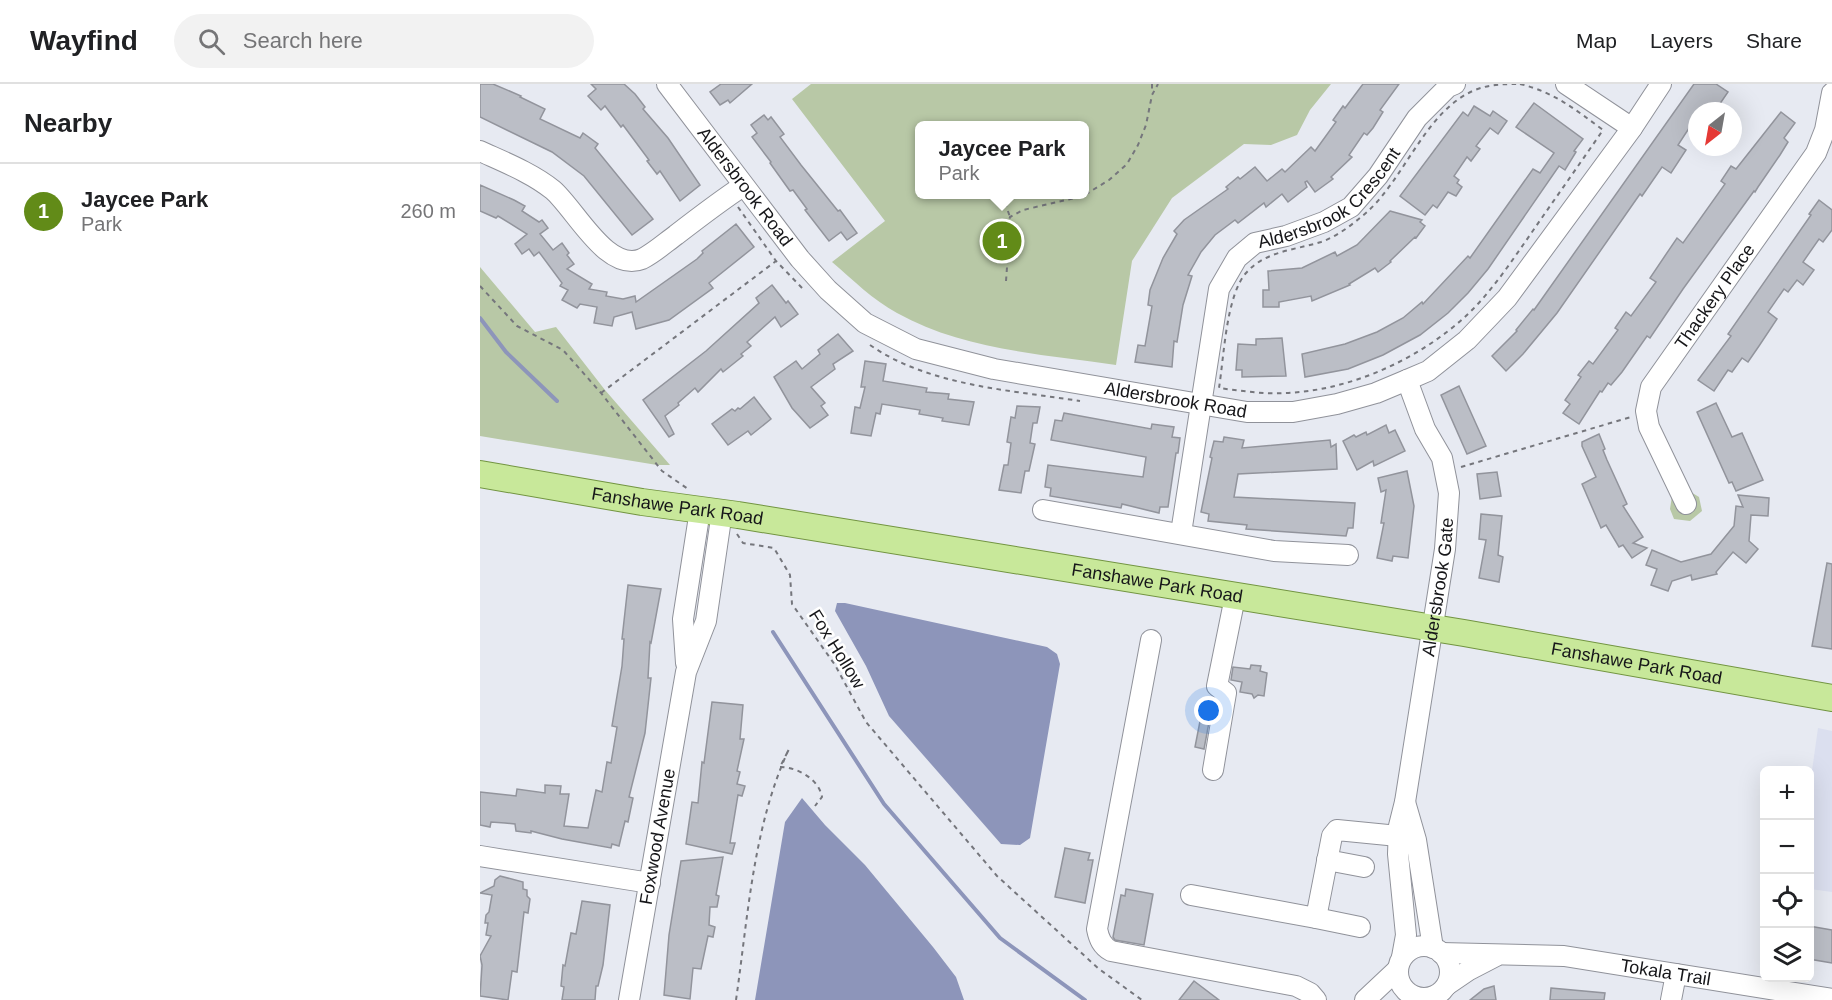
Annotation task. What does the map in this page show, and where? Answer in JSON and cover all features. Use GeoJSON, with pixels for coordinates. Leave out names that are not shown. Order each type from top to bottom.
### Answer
{"type":"FeatureCollection","features":[{"type":"Feature","properties":{"kind":"main road","name":"Fanshawe Park Road"},"geometry":{"type":"LineString","coordinates":[[480,474],[642,502],[703,504],[1235,597],[1432,627],[1832,698]]}},
{"type":"Feature","properties":{"kind":"street","name":"Aldersbrook Road"},"geometry":{"type":"LineString","coordinates":[[667,84],[800,259],[828,290],[866,323],[916,349],[994,369],[1200,412],[1293,412],[1337,404],[1376,393],[1428,370],[1467,340],[1507,298],[1632,128],[1661,84]]}},
{"type":"Feature","properties":{"kind":"street","name":"Aldersbrook Crescent"},"geometry":{"type":"LineString","coordinates":[[1181,533],[1220,288],[1236,258],[1255,243],[1286,236],[1324,222],[1352,207],[1378,176],[1417,118],[1448,87],[1455,84]]}},
{"type":"Feature","properties":{"kind":"street"},"geometry":{"type":"LineString","coordinates":[[1566,84],[1632,128]]}},
{"type":"Feature","properties":{"kind":"street","name":"Thackery Place"},"geometry":{"type":"LineString","coordinates":[[1686,504],[1649,427],[1646,411],[1651,387],[1816,153],[1825,130],[1832,93]]}},
{"type":"Feature","properties":{"kind":"street"},"geometry":{"type":"LineString","coordinates":[[480,151],[512,165],[551,189],[569,205],[605,250],[624,261],[633,261],[651,254],[743,186]]}},
{"type":"Feature","properties":{"kind":"street","name":"Aldersbrook Gate"},"geometry":{"type":"LineString","coordinates":[[1400,963],[1406,935],[1400,880],[1399,826],[1405,802],[1445,549],[1449,493],[1442,458],[1425,429],[1407,380]]}},
{"type":"Feature","properties":{"kind":"street","name":"Foxwood Avenue"},"geometry":{"type":"LineString","coordinates":[[628,1000],[686,672],[706,621],[703,504]]}},
{"type":"Feature","properties":{"kind":"street"},"geometry":{"type":"LineString","coordinates":[[1043,510],[1274,551],[1348,555]]}},
{"type":"Feature","properties":{"kind":"street"},"geometry":{"type":"LineString","coordinates":[[1213,770],[1226,693],[1217,686],[1235,597]]}},
{"type":"Feature","properties":{"kind":"street"},"geometry":{"type":"LineString","coordinates":[[1151,640],[1097,929],[1100,941],[1105,948],[1111,951],[1296,986],[1310,993],[1316,1000]]}},
{"type":"Feature","properties":{"kind":"street","name":"Aldersbrook Gate"},"geometry":{"type":"LineString","coordinates":[[1405,802],[1416,840],[1437,950]]}},
{"type":"Feature","properties":{"kind":"street"},"geometry":{"type":"LineString","coordinates":[[1316,918],[1332,836],[1337,830],[1398,836]]}},
{"type":"Feature","properties":{"kind":"street"},"geometry":{"type":"LineString","coordinates":[[480,856],[650,884]]}},
{"type":"Feature","properties":{"kind":"street"},"geometry":{"type":"LineString","coordinates":[[1327,860],[1364,867]]}},
{"type":"Feature","properties":{"kind":"street"},"geometry":{"type":"LineString","coordinates":[[1191,895],[1360,927]]}},
{"type":"Feature","properties":{"kind":"street"},"geometry":{"type":"LineString","coordinates":[[1365,1000],[1400,963],[1408,951],[1416,947],[1437,950],[1446,959],[1450,976],[1445,991],[1427,998],[1375,1000]]}},
{"type":"Feature","properties":{"kind":"street","name":"Tokala Trail"},"geometry":{"type":"LineString","coordinates":[[1437,950],[1564,956],[1832,999]]}},
{"type":"Feature","properties":{"kind":"street","name":"Tokala Trail"},"geometry":{"type":"LineString","coordinates":[[1445,991],[1469,970],[1499,954]]}},
{"type":"Feature","properties":{"kind":"street"},"geometry":{"type":"LineString","coordinates":[[1400,963],[1400,983],[1413,997]]}},
{"type":"Feature","properties":{"kind":"street"},"geometry":{"type":"LineString","coordinates":[[1671,1000],[1676,974]]}},
{"type":"Feature","properties":{"kind":"path"},"geometry":{"type":"LineString","coordinates":[[1089,192],[1109,180],[1127,164],[1146,126],[1152,84]]}},
{"type":"Feature","properties":{"kind":"path"},"geometry":{"type":"LineString","coordinates":[[1152,95],[1158,84]]}},
{"type":"Feature","properties":{"kind":"path"},"geometry":{"type":"LineString","coordinates":[[1503,84],[1520,84],[1555,96],[1604,130],[1486,293],[1467,314],[1419,351],[1369,374],[1320,389],[1265,393],[1219,388],[1231,308],[1236,289],[1246,273],[1259,262],[1277,253],[1321,242],[1349,228],[1394,182],[1432,124],[1455,103],[1474,91],[1503,84]]}},
{"type":"Feature","properties":{"kind":"path"},"geometry":{"type":"LineString","coordinates":[[1003,199],[1010,217]]}},
{"type":"Feature","properties":{"kind":"path"},"geometry":{"type":"LineString","coordinates":[[1006,281],[1009,240],[1006,227],[1010,217],[1023,210],[1070,199]]}},
{"type":"Feature","properties":{"kind":"path"},"geometry":{"type":"LineString","coordinates":[[601,393],[776,261]]}},
{"type":"Feature","properties":{"kind":"path","name":"Fox Hollow"},"geometry":{"type":"LineString","coordinates":[[480,286],[517,326],[563,350],[601,393],[662,471],[703,504],[743,543],[774,548],[790,575],[792,604],[835,665],[866,722],[997,876],[1099,969],[1142,1000]]}},
{"type":"Feature","properties":{"kind":"path"},"geometry":{"type":"LineString","coordinates":[[1460,468],[1640,414]]}},
{"type":"Feature","properties":{"kind":"path"},"geometry":{"type":"LineString","coordinates":[[736,1000],[750,894],[762,830],[780,767],[784,758],[789,749],[780,767]]}},
{"type":"Feature","properties":{"kind":"path"},"geometry":{"type":"LineString","coordinates":[[780,767],[796,770],[818,786],[822,797],[815,806]]}},
{"type":"Feature","properties":{"kind":"shaded area"},"geometry":{"type":"Polygon","coordinates":[[[1818,728],[1832,731],[1832,892],[1814,890],[1813,766],[1818,728]]]}},
{"type":"Feature","properties":{"kind":"green space"},"geometry":{"type":"Polygon","coordinates":[[[811,84],[1331,84],[1310,110],[1297,135],[1271,145],[1244,144],[1172,198],[1132,261],[1116,365],[976,343],[922,325],[897,313],[863,289],[832,262],[885,221],[792,99],[811,84]]]}},
{"type":"Feature","properties":{"kind":"green space"},"geometry":{"type":"Polygon","coordinates":[[[480,267],[535,332],[556,327],[605,390],[670,465],[657,465],[480,436],[480,267]]]}},
{"type":"Feature","properties":{"kind":"green space"},"geometry":{"type":"Polygon","coordinates":[[[1684,488],[1699,497],[1702,511],[1690,521],[1674,519],[1670,509],[1672,496],[1684,488]]]}},
{"type":"Feature","properties":{"kind":"water"},"geometry":{"type":"Polygon","coordinates":[[[837,603],[1047,647],[1057,654],[1060,664],[1030,838],[1020,845],[1001,844],[889,716],[866,666],[835,611],[837,603]]]}},
{"type":"Feature","properties":{"kind":"water"},"geometry":{"type":"Polygon","coordinates":[[[802,798],[865,865],[933,947],[956,977],[964,1000],[755,1000],[785,822],[802,798]]]}},
{"type":"Feature","properties":{"kind":"building"},"geometry":{"type":"Polygon","coordinates":[[[480,84],[493,84],[521,96],[545,109],[540,119],[580,138],[583,133],[598,144],[595,148],[653,219],[632,235],[584,176],[552,152],[480,117],[480,84]]]}},
{"type":"Feature","properties":{"kind":"building"},"geometry":{"type":"Polygon","coordinates":[[[591,84],[624,84],[635,94],[645,107],[643,109],[668,138],[700,185],[680,201],[660,171],[657,174],[647,161],[649,160],[623,125],[621,127],[605,106],[601,110],[588,96],[596,89],[591,84]]]}},
{"type":"Feature","properties":{"kind":"building"},"geometry":{"type":"Polygon","coordinates":[[[721,84],[752,84],[730,103],[728,100],[720,105],[710,92],[721,84]]]}},
{"type":"Feature","properties":{"kind":"building"},"geometry":{"type":"Polygon","coordinates":[[[1363,84],[1399,84],[1380,110],[1383,112],[1373,128],[1367,135],[1364,133],[1349,155],[1352,157],[1331,177],[1333,179],[1315,192],[1307,181],[1305,182],[1307,187],[1288,202],[1282,194],[1266,207],[1264,203],[1238,223],[1235,220],[1215,235],[1201,252],[1188,275],[1192,276],[1183,305],[1177,342],[1174,341],[1172,367],[1135,362],[1138,345],[1145,346],[1152,306],[1148,305],[1150,290],[1163,258],[1177,234],[1174,231],[1184,220],[1228,189],[1226,187],[1238,177],[1240,179],[1255,167],[1267,181],[1282,169],[1285,172],[1311,147],[1315,151],[1336,122],[1333,120],[1343,106],[1345,108],[1363,84]]]}},
{"type":"Feature","properties":{"kind":"building"},"geometry":{"type":"Polygon","coordinates":[[[1694,84],[1716,84],[1728,92],[1721,102],[1688,102],[1688,130],[1678,145],[1686,150],[1671,173],[1662,167],[1642,196],[1640,194],[1557,313],[1506,371],[1492,356],[1534,310],[1694,84]]]}},
{"type":"Feature","properties":{"kind":"building"},"geometry":{"type":"Polygon","coordinates":[[[1534,103],[1583,139],[1565,170],[1559,166],[1488,269],[1468,293],[1448,313],[1420,335],[1383,355],[1348,369],[1305,377],[1302,354],[1345,344],[1377,332],[1403,318],[1422,302],[1423,304],[1468,256],[1470,258],[1533,169],[1540,173],[1554,153],[1516,127],[1534,103]]]}},
{"type":"Feature","properties":{"kind":"building"},"geometry":{"type":"Polygon","coordinates":[[[1474,106],[1490,116],[1493,111],[1507,121],[1498,134],[1490,128],[1476,146],[1480,149],[1471,161],[1467,157],[1454,176],[1462,187],[1456,196],[1448,192],[1437,208],[1433,205],[1425,215],[1400,196],[1463,112],[1468,116],[1474,106]]]}},
{"type":"Feature","properties":{"kind":"building"},"geometry":{"type":"Polygon","coordinates":[[[1781,112],[1795,123],[1784,138],[1788,142],[1780,155],[1650,338],[1647,336],[1611,385],[1608,383],[1602,392],[1600,391],[1579,424],[1563,413],[1570,404],[1565,400],[1581,377],[1578,375],[1589,361],[1593,364],[1618,330],[1615,328],[1626,312],[1631,316],[1656,282],[1650,278],[1677,238],[1683,243],[1725,184],[1721,181],[1731,166],[1736,169],[1781,112]]]}},
{"type":"Feature","properties":{"kind":"building"},"geometry":{"type":"Polygon","coordinates":[[[764,115],[768,120],[771,117],[784,134],[780,137],[857,233],[847,240],[841,232],[829,241],[752,137],[757,133],[751,125],[764,115]]]}},
{"type":"Feature","properties":{"kind":"building"},"geometry":{"type":"Polygon","coordinates":[[[480,185],[525,206],[522,211],[539,222],[542,220],[548,228],[540,234],[553,250],[562,243],[569,253],[567,255],[574,264],[567,269],[592,284],[589,289],[607,292],[606,296],[623,299],[635,296],[636,302],[697,259],[703,253],[702,251],[736,224],[754,247],[709,283],[713,288],[669,320],[636,329],[632,312],[614,317],[612,326],[594,323],[597,307],[580,304],[577,308],[562,300],[568,290],[560,286],[562,283],[539,252],[534,256],[529,249],[522,254],[515,244],[527,234],[498,216],[496,218],[480,211],[480,185]]]}},
{"type":"Feature","properties":{"kind":"building"},"geometry":{"type":"Polygon","coordinates":[[[1819,200],[1832,210],[1832,230],[1823,242],[1819,239],[1803,262],[1814,270],[1803,285],[1797,280],[1788,292],[1784,289],[1768,312],[1777,319],[1759,346],[1748,362],[1742,358],[1732,372],[1728,370],[1714,391],[1698,380],[1731,336],[1728,334],[1811,215],[1809,214],[1819,200]]]}},
{"type":"Feature","properties":{"kind":"building"},"geometry":{"type":"Polygon","coordinates":[[[1390,211],[1422,220],[1420,222],[1425,226],[1416,238],[1378,272],[1375,268],[1350,285],[1312,301],[1311,296],[1279,302],[1279,307],[1263,307],[1263,290],[1269,290],[1268,271],[1302,268],[1335,252],[1337,256],[1357,245],[1390,211]]]}},
{"type":"Feature","properties":{"kind":"building"},"geometry":{"type":"Polygon","coordinates":[[[772,285],[798,314],[781,327],[775,317],[747,342],[751,346],[741,354],[743,356],[723,372],[721,369],[698,392],[695,388],[678,403],[679,405],[665,416],[674,434],[669,437],[643,400],[706,351],[759,303],[756,298],[772,285]]]}},
{"type":"Feature","properties":{"kind":"building"},"geometry":{"type":"Polygon","coordinates":[[[838,334],[853,351],[833,364],[835,369],[811,387],[825,403],[821,406],[828,415],[810,428],[792,408],[774,377],[796,361],[802,369],[820,354],[818,350],[838,334]]]}},
{"type":"Feature","properties":{"kind":"building"},"geometry":{"type":"Polygon","coordinates":[[[1282,338],[1286,376],[1242,377],[1242,370],[1236,370],[1238,344],[1256,345],[1256,339],[1282,338]]]}},
{"type":"Feature","properties":{"kind":"building"},"geometry":{"type":"Polygon","coordinates":[[[865,361],[886,364],[883,381],[927,388],[926,392],[949,394],[948,399],[974,402],[969,425],[942,421],[943,418],[919,414],[920,410],[882,404],[880,414],[876,413],[871,436],[851,433],[855,407],[860,408],[865,387],[861,387],[865,361]]]}},
{"type":"Feature","properties":{"kind":"building"},"geometry":{"type":"Polygon","coordinates":[[[1459,386],[1486,446],[1467,454],[1441,395],[1459,386]]]}},
{"type":"Feature","properties":{"kind":"building"},"geometry":{"type":"Polygon","coordinates":[[[754,397],[771,419],[751,435],[748,431],[728,445],[712,424],[732,409],[735,411],[740,409],[754,397]]]}},
{"type":"Feature","properties":{"kind":"building"},"geometry":{"type":"Polygon","coordinates":[[[1716,403],[1732,437],[1742,433],[1763,480],[1736,491],[1732,482],[1729,483],[1697,412],[1716,403]]]}},
{"type":"Feature","properties":{"kind":"building"},"geometry":{"type":"Polygon","coordinates":[[[1017,406],[1040,407],[1037,423],[1033,423],[1030,443],[1035,444],[1029,471],[1025,471],[1021,493],[999,490],[1004,465],[1008,465],[1011,443],[1007,442],[1011,417],[1015,418],[1017,406]]]}},
{"type":"Feature","properties":{"kind":"building"},"geometry":{"type":"Polygon","coordinates":[[[1064,413],[1151,429],[1152,424],[1174,427],[1172,437],[1180,438],[1168,507],[1160,507],[1159,513],[1122,504],[1121,508],[1050,496],[1051,488],[1045,487],[1048,465],[1143,477],[1146,457],[1051,440],[1055,420],[1062,421],[1064,413]]]}},
{"type":"Feature","properties":{"kind":"building"},"geometry":{"type":"Polygon","coordinates":[[[1386,425],[1389,433],[1395,430],[1405,451],[1374,466],[1373,461],[1357,470],[1343,441],[1366,432],[1367,435],[1386,425]]]}},
{"type":"Feature","properties":{"kind":"building"},"geometry":{"type":"Polygon","coordinates":[[[1599,434],[1605,449],[1603,450],[1627,504],[1623,506],[1643,537],[1633,543],[1647,548],[1632,558],[1623,545],[1619,547],[1606,525],[1601,528],[1582,484],[1596,477],[1582,442],[1599,434]]]}},
{"type":"Feature","properties":{"kind":"building"},"geometry":{"type":"Polygon","coordinates":[[[1224,437],[1244,440],[1242,448],[1330,440],[1331,447],[1336,444],[1337,469],[1238,474],[1234,497],[1355,503],[1353,528],[1348,528],[1346,536],[1246,529],[1247,525],[1208,521],[1209,514],[1201,512],[1212,458],[1210,457],[1214,441],[1223,442],[1224,437]]]}},
{"type":"Feature","properties":{"kind":"building"},"geometry":{"type":"Polygon","coordinates":[[[1407,471],[1414,506],[1408,558],[1393,556],[1392,561],[1377,558],[1384,523],[1381,523],[1386,490],[1381,492],[1378,478],[1407,471]]]}},
{"type":"Feature","properties":{"kind":"building"},"geometry":{"type":"Polygon","coordinates":[[[1497,472],[1501,496],[1480,499],[1477,474],[1497,472]]]}},
{"type":"Feature","properties":{"kind":"building"},"geometry":{"type":"Polygon","coordinates":[[[1738,495],[1769,498],[1768,516],[1751,515],[1749,541],[1758,549],[1746,563],[1733,552],[1716,572],[1717,574],[1692,580],[1691,575],[1672,581],[1668,591],[1651,585],[1657,569],[1646,565],[1652,550],[1681,562],[1711,554],[1734,526],[1736,506],[1743,507],[1738,495]]]}},
{"type":"Feature","properties":{"kind":"building"},"geometry":{"type":"Polygon","coordinates":[[[1481,514],[1502,516],[1498,555],[1503,557],[1499,582],[1479,578],[1486,540],[1479,539],[1481,514]]]}},
{"type":"Feature","properties":{"kind":"building"},"geometry":{"type":"Polygon","coordinates":[[[1827,563],[1832,564],[1832,649],[1812,646],[1827,563]]]}},
{"type":"Feature","properties":{"kind":"building"},"geometry":{"type":"Polygon","coordinates":[[[628,585],[661,589],[650,642],[648,678],[651,678],[645,733],[629,797],[633,798],[628,822],[625,821],[619,846],[612,844],[611,848],[531,831],[531,833],[516,831],[515,824],[491,822],[490,827],[480,825],[480,792],[516,796],[517,789],[545,793],[545,785],[561,786],[560,794],[569,794],[564,826],[588,828],[596,790],[602,792],[607,762],[611,763],[617,727],[612,726],[622,666],[624,639],[622,639],[628,585]]]}},
{"type":"Feature","properties":{"kind":"building"},"geometry":{"type":"Polygon","coordinates":[[[1251,665],[1261,666],[1260,671],[1267,673],[1264,696],[1258,695],[1254,698],[1252,694],[1240,692],[1242,682],[1231,680],[1233,667],[1250,669],[1251,665]]]}},
{"type":"Feature","properties":{"kind":"building"},"geometry":{"type":"Polygon","coordinates":[[[712,702],[743,705],[740,739],[744,739],[737,771],[740,772],[737,784],[745,786],[742,796],[738,795],[730,843],[735,843],[732,854],[686,844],[692,802],[698,803],[712,702]]]}},
{"type":"Feature","properties":{"kind":"building"},"geometry":{"type":"Polygon","coordinates":[[[1201,716],[1210,717],[1204,749],[1195,747],[1201,716]]]}},
{"type":"Feature","properties":{"kind":"building"},"geometry":{"type":"Polygon","coordinates":[[[1065,848],[1090,853],[1088,860],[1093,860],[1085,903],[1055,897],[1065,848]]]}},
{"type":"Feature","properties":{"kind":"building"},"geometry":{"type":"Polygon","coordinates":[[[723,857],[716,895],[719,896],[717,907],[710,907],[709,925],[715,927],[713,937],[708,936],[701,969],[693,968],[690,999],[664,995],[669,935],[681,861],[723,857]]]}},
{"type":"Feature","properties":{"kind":"building"},"geometry":{"type":"Polygon","coordinates":[[[500,876],[523,882],[523,889],[527,890],[527,896],[530,899],[528,913],[524,912],[517,972],[512,971],[508,1000],[480,996],[482,965],[480,956],[491,936],[486,935],[488,923],[485,923],[492,895],[480,893],[494,886],[495,880],[500,876]]]}},
{"type":"Feature","properties":{"kind":"building"},"geometry":{"type":"Polygon","coordinates":[[[1126,889],[1153,894],[1144,945],[1115,940],[1113,937],[1121,895],[1125,896],[1126,889]]]}},
{"type":"Feature","properties":{"kind":"building"},"geometry":{"type":"Polygon","coordinates":[[[582,901],[610,905],[603,965],[598,986],[596,986],[595,1000],[562,1000],[563,965],[565,966],[571,933],[576,934],[582,901]]]}},
{"type":"Feature","properties":{"kind":"building"},"geometry":{"type":"Polygon","coordinates":[[[1814,927],[1832,930],[1832,963],[1814,960],[1814,927]]]}},
{"type":"Feature","properties":{"kind":"building"},"geometry":{"type":"Polygon","coordinates":[[[1194,981],[1219,1000],[1179,1000],[1194,981]]]}},
{"type":"Feature","properties":{"kind":"building"},"geometry":{"type":"Polygon","coordinates":[[[1494,986],[1496,1000],[1470,1000],[1484,989],[1494,986]]]}},
{"type":"Feature","properties":{"kind":"building"},"geometry":{"type":"Polygon","coordinates":[[[1551,988],[1605,993],[1604,1000],[1550,1000],[1551,988]]]}},
{"type":"Feature","properties":{"kind":"waterway"},"geometry":{"type":"LineString","coordinates":[[480,318],[506,352],[557,401]]}},
{"type":"Feature","properties":{"kind":"waterway"},"geometry":{"type":"LineString","coordinates":[[773,632],[884,804],[1000,938],[1085,1000]]}},
{"type":"Feature","properties":{"kind":"place","name":"Jaycee Park"},"geometry":{"type":"Point","coordinates":[1002,241]}}]}
